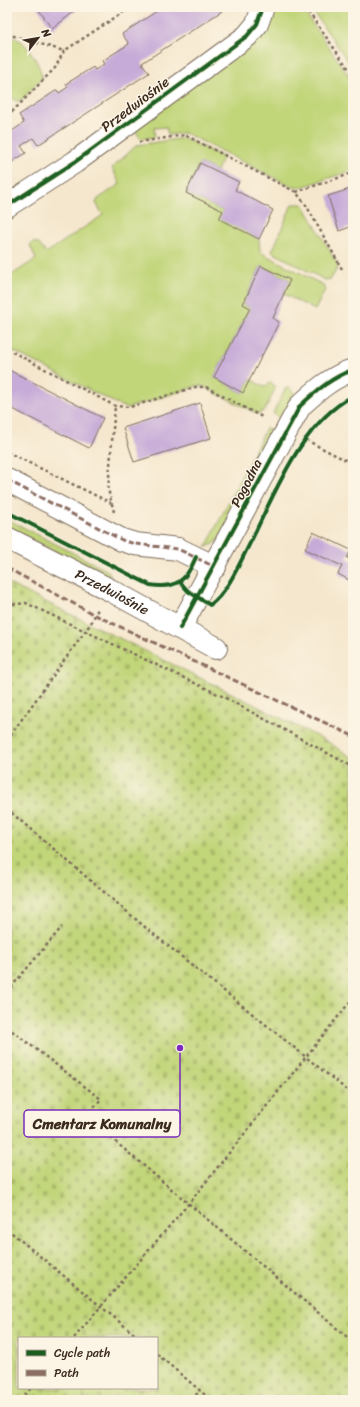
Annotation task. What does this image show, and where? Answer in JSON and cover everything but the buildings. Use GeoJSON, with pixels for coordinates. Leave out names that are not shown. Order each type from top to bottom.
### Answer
{"type":"FeatureCollection","features":[{"type":"Feature","properties":{"kind":"street","name":"Przedwiośnie"},"geometry":{"type":"LineString","coordinates":[[7,206],[75,162],[247,36],[257,24],[263,7]]}},
{"type":"Feature","properties":{"kind":"street","name":"Pogodna"},"geometry":{"type":"LineString","coordinates":[[180,628],[214,567],[285,430],[300,406],[316,390],[334,378],[353,370]]}},
{"type":"Feature","properties":{"kind":"street"},"geometry":{"type":"LineString","coordinates":[[7,480],[122,540],[135,544],[178,549],[214,567]]}},
{"type":"Feature","properties":{"kind":"street","name":"Przedwiośnie"},"geometry":{"type":"LineString","coordinates":[[7,538],[216,648]]}},
{"type":"Feature","properties":{"kind":"path"},"geometry":{"type":"LineString","coordinates":[[7,101],[12,112],[55,68],[64,51],[131,7]]}},
{"type":"Feature","properties":{"kind":"path"},"geometry":{"type":"LineString","coordinates":[[305,7],[353,75]]}},
{"type":"Feature","properties":{"kind":"path"},"geometry":{"type":"LineString","coordinates":[[7,34],[64,51]]}},
{"type":"Feature","properties":{"kind":"path"},"geometry":{"type":"LineString","coordinates":[[126,125],[139,142],[185,135],[296,192],[306,205],[342,270]]}},
{"type":"Feature","properties":{"kind":"path"},"geometry":{"type":"LineString","coordinates":[[296,192],[353,173]]}},
{"type":"Feature","properties":{"kind":"path"},"geometry":{"type":"LineString","coordinates":[[7,349],[114,406],[130,406],[194,387],[206,387],[264,418]]}},
{"type":"Feature","properties":{"kind":"path"},"geometry":{"type":"LineString","coordinates":[[114,406],[108,489],[115,518]]}},
{"type":"Feature","properties":{"kind":"path"},"geometry":{"type":"LineString","coordinates":[[306,440],[353,464]]}},
{"type":"Feature","properties":{"kind":"path"},"geometry":{"type":"LineString","coordinates":[[7,452],[111,503]]}},
{"type":"Feature","properties":{"kind":"path"},"geometry":{"type":"LineString","coordinates":[[7,605],[26,603],[220,695],[353,768]]}},
{"type":"Feature","properties":{"kind":"path"},"geometry":{"type":"LineString","coordinates":[[7,740],[85,631],[101,605]]}},
{"type":"Feature","properties":{"kind":"path"},"geometry":{"type":"LineString","coordinates":[[7,809],[146,928],[353,1095]]}},
{"type":"Feature","properties":{"kind":"path"},"geometry":{"type":"LineString","coordinates":[[7,992],[62,927]]}},
{"type":"Feature","properties":{"kind":"path"},"geometry":{"type":"LineString","coordinates":[[75,1337],[189,1203],[353,998]]}},
{"type":"Feature","properties":{"kind":"path"},"geometry":{"type":"LineString","coordinates":[[7,1027],[101,1099],[86,1117],[353,1342]]}},
{"type":"Feature","properties":{"kind":"path"},"geometry":{"type":"LineString","coordinates":[[7,1229],[138,1337]]}},
{"type":"Feature","properties":{"kind":"path"},"geometry":{"type":"LineString","coordinates":[[158,1355],[211,1400]]}},
{"type":"Feature","properties":{"kind":"path"},"geometry":{"type":"LineString","coordinates":[[21,1400],[30,1389]]}},
{"type":"Feature","properties":{"kind":"path"},"geometry":{"type":"LineString","coordinates":[[192,1400],[200,1390]]}},
{"type":"Feature","properties":{"kind":"green space"},"geometry":{"type":"Polygon","coordinates":[[[256,7],[301,7],[353,82],[353,170],[302,187],[291,186],[185,133],[168,135],[166,127],[154,128],[155,137],[141,139],[134,129],[254,39],[256,7]]]}},
{"type":"Feature","properties":{"kind":"green space"},"geometry":{"type":"Polygon","coordinates":[[[310,7],[353,7],[353,68],[310,7]]]}},
{"type":"Feature","properties":{"kind":"green space"},"geometry":{"type":"Polygon","coordinates":[[[7,35],[19,40],[27,47],[37,62],[41,73],[42,78],[22,100],[16,101],[9,97],[7,93],[7,35]]]}},
{"type":"Feature","properties":{"kind":"green space"},"geometry":{"type":"Polygon","coordinates":[[[184,138],[223,157],[217,171],[200,163],[186,193],[223,211],[259,239],[260,252],[323,285],[325,290],[315,310],[284,294],[290,280],[261,266],[243,304],[250,308],[214,377],[243,393],[250,379],[264,387],[270,383],[274,385],[275,389],[265,410],[258,414],[202,386],[197,386],[128,408],[123,407],[7,348],[7,278],[36,259],[30,245],[33,242],[39,244],[46,253],[103,215],[96,203],[98,199],[120,184],[112,168],[137,145],[184,138]]]}},
{"type":"Feature","properties":{"kind":"green space"},"geometry":{"type":"Polygon","coordinates":[[[292,204],[303,204],[337,263],[338,267],[331,279],[325,280],[272,252],[292,204]]]}},
{"type":"Feature","properties":{"kind":"green space"},"geometry":{"type":"Polygon","coordinates":[[[289,387],[295,394],[294,399],[280,419],[273,413],[285,389],[289,387]]]}},
{"type":"Feature","properties":{"kind":"green space"},"geometry":{"type":"Polygon","coordinates":[[[266,428],[274,430],[219,539],[214,544],[206,547],[266,428]]]}},
{"type":"Feature","properties":{"kind":"green space"},"geometry":{"type":"Polygon","coordinates":[[[7,519],[108,571],[110,574],[109,578],[7,527],[7,519]]]}},
{"type":"Feature","properties":{"kind":"green space"},"geometry":{"type":"Polygon","coordinates":[[[7,583],[328,742],[353,758],[353,1400],[7,1400],[7,583]]]}},
{"type":"Feature","properties":{"kind":"marked path"},"geometry":{"type":"LineString","coordinates":[[7,480],[122,540],[135,544],[178,549],[215,567]]}},
{"type":"Feature","properties":{"kind":"marked path"},"geometry":{"type":"LineString","coordinates":[[7,568],[95,615],[353,736]]}},
{"type":"Feature","properties":{"kind":"cycle path"},"geometry":{"type":"LineString","coordinates":[[7,206],[75,162],[247,36],[257,24],[263,7]]}},
{"type":"Feature","properties":{"kind":"cycle path"},"geometry":{"type":"LineString","coordinates":[[180,628],[300,406],[318,390],[338,376],[353,370]]}},
{"type":"Feature","properties":{"kind":"cycle path"},"geometry":{"type":"LineString","coordinates":[[180,582],[188,591],[210,605],[220,595],[237,570],[275,490],[301,446],[316,426],[333,409],[353,396]]}},
{"type":"Feature","properties":{"kind":"cycle path"},"geometry":{"type":"LineString","coordinates":[[7,512],[150,585],[167,586],[179,582],[188,572],[196,557]]}},
{"type":"Feature","properties":{"kind":"place","name":"Cmentarz Komunalny"},"geometry":{"type":"Point","coordinates":[180,1048]}}]}
